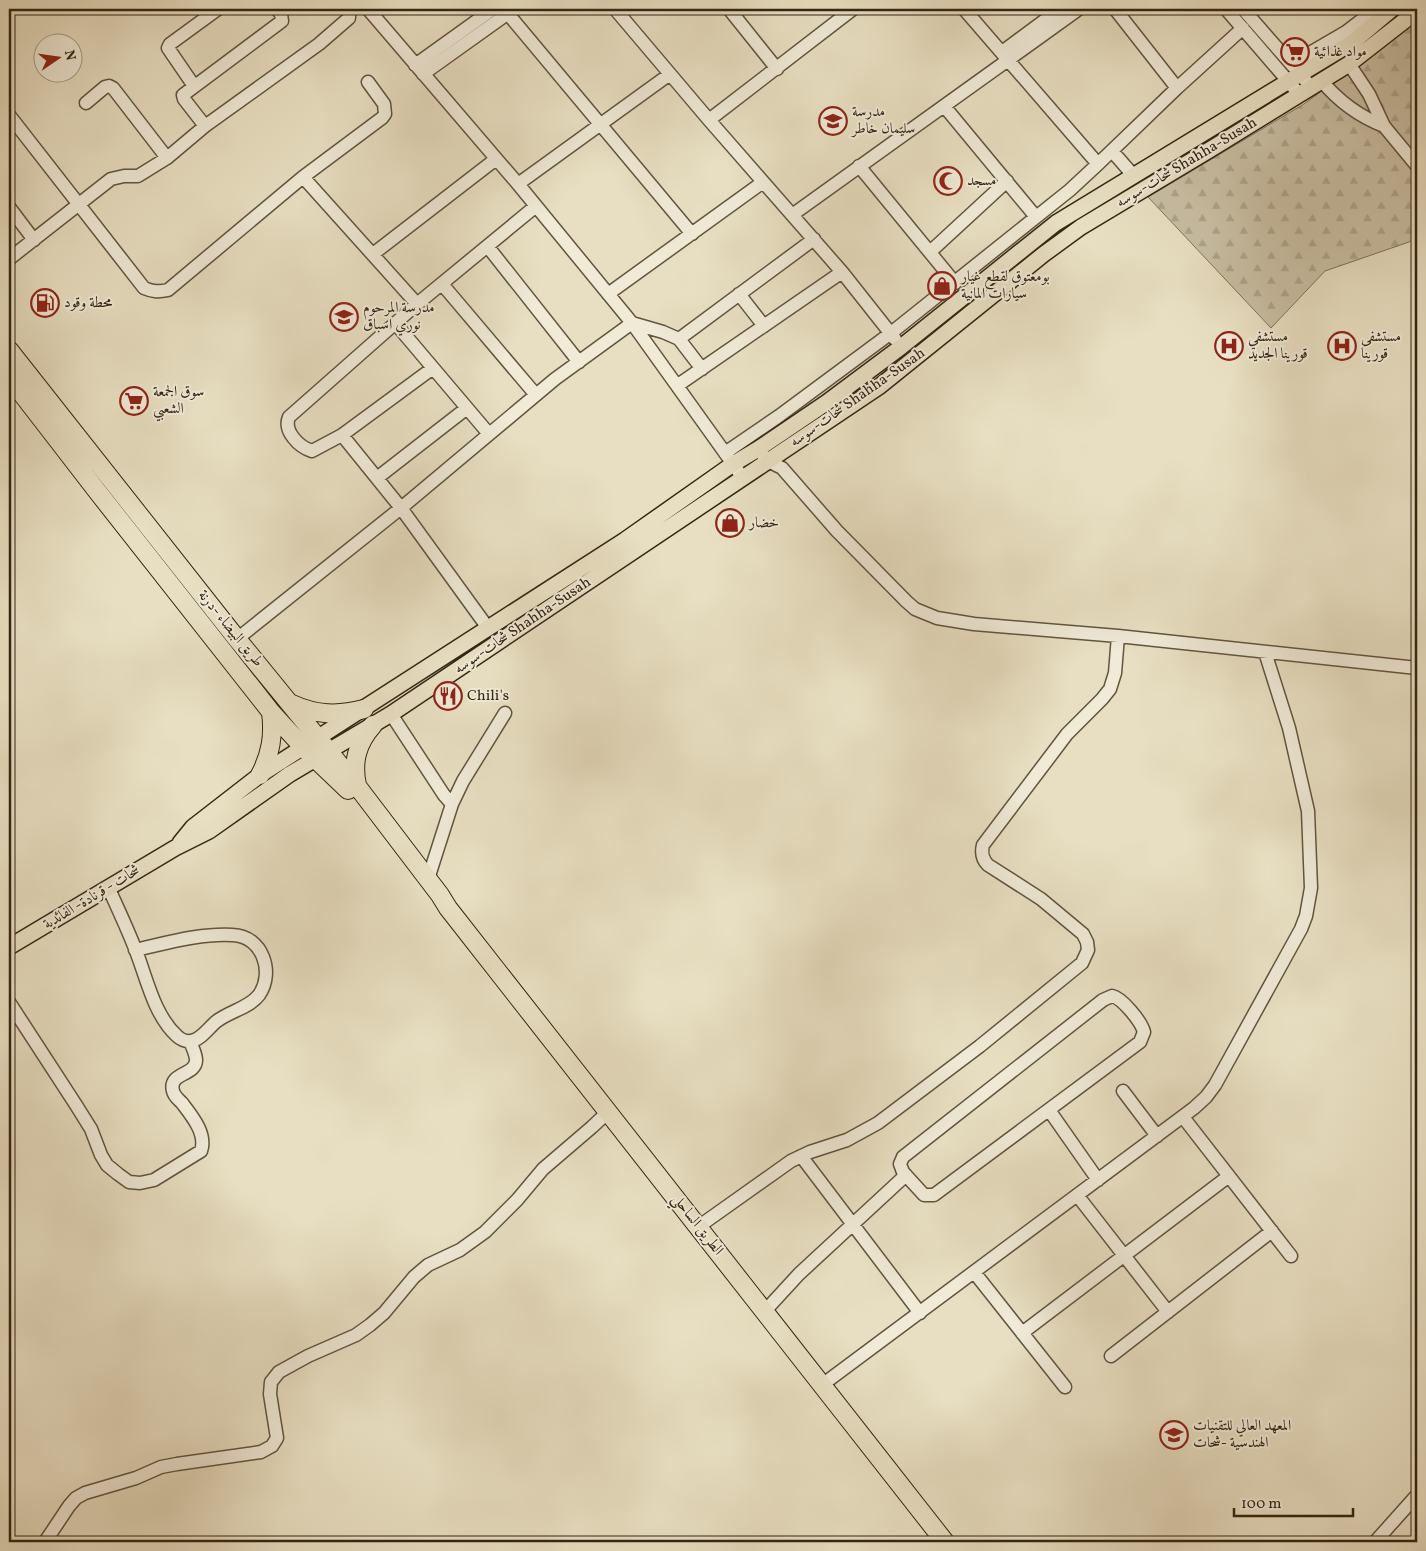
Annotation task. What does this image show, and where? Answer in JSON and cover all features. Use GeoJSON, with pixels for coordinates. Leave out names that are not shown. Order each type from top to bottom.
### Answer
{"type":"FeatureCollection","features":[{"type":"Feature","properties":{"kind":"highway","name":"طريق البيضاء -درنة"},"geometry":{"type":"LineString","coordinates":[[9,350],[237,640],[291,704],[316,748]]}},
{"type":"Feature","properties":{"kind":"highway","name":"طريق البيضاء -درنة"},"geometry":{"type":"LineString","coordinates":[[9,377],[271,712],[316,748],[357,786],[448,908]]}},
{"type":"Feature","properties":{"kind":"highway"},"geometry":{"type":"LineString","coordinates":[[291,704],[303,709],[327,714],[352,713],[364,709]]}},
{"type":"Feature","properties":{"kind":"highway"},"geometry":{"type":"LineString","coordinates":[[260,775],[267,760],[273,733],[271,712]]}},
{"type":"Feature","properties":{"kind":"highway"},"geometry":{"type":"LineString","coordinates":[[357,786],[356,753],[366,733],[373,725]]}},
{"type":"Feature","properties":{"kind":"highway"},"geometry":{"type":"LineString","coordinates":[[316,748],[424,884],[448,908]]}},
{"type":"Feature","properties":{"kind":"highway","name":"الطريق الساحلي"},"geometry":{"type":"LineString","coordinates":[[448,908],[945,1542]]}},
{"type":"Feature","properties":{"kind":"main road","name":"شحات-سوسه Shahha-Susah"},"geometry":{"type":"LineString","coordinates":[[316,748],[373,725],[391,714],[743,478],[763,455],[1048,229],[1293,73],[1353,42],[1392,9]]}},
{"type":"Feature","properties":{"kind":"main road","name":"شحات-سوسه Shahha-Susah"},"geometry":{"type":"LineString","coordinates":[[316,748],[364,709],[625,540],[729,458],[763,455],[880,386],[1044,254],[1081,227],[1349,64],[1417,11]]}},
{"type":"Feature","properties":{"kind":"main road"},"geometry":{"type":"LineString","coordinates":[[175,848],[194,827],[260,775],[316,748]]}},
{"type":"Feature","properties":{"kind":"main road"},"geometry":{"type":"LineString","coordinates":[[175,848],[209,831],[290,774],[316,748]]}},
{"type":"Feature","properties":{"kind":"main road","name":"شحات - قرنادة- الفائدية"},"geometry":{"type":"LineString","coordinates":[[9,947],[175,848]]}},
{"type":"Feature","properties":{"kind":"street"},"geometry":{"type":"LineString","coordinates":[[194,86],[168,48],[170,44],[218,9]]}},
{"type":"Feature","properties":{"kind":"street"},"geometry":{"type":"LineString","coordinates":[[205,126],[183,95],[282,21],[281,14],[277,9]]}},
{"type":"Feature","properties":{"kind":"street"},"geometry":{"type":"LineString","coordinates":[[9,259],[80,206],[111,179],[124,176],[138,176],[168,158],[205,126],[325,39],[349,18],[349,9]]}},
{"type":"Feature","properties":{"kind":"street"},"geometry":{"type":"LineString","coordinates":[[368,9],[518,184],[632,323],[743,478]]}},
{"type":"Feature","properties":{"kind":"street"},"geometry":{"type":"LineString","coordinates":[[419,69],[493,9]]}},
{"type":"Feature","properties":{"kind":"street"},"geometry":{"type":"LineString","coordinates":[[615,9],[842,272],[901,347]]}},
{"type":"Feature","properties":{"kind":"street"},"geometry":{"type":"LineString","coordinates":[[729,9],[777,69]]}},
{"type":"Feature","properties":{"kind":"street"},"geometry":{"type":"LineString","coordinates":[[964,9],[1098,164]]}},
{"type":"Feature","properties":{"kind":"street"},"geometry":{"type":"LineString","coordinates":[[792,215],[944,106],[1060,9]]}},
{"type":"Feature","properties":{"kind":"street"},"geometry":{"type":"LineString","coordinates":[[1005,56],[1079,9]]}},
{"type":"Feature","properties":{"kind":"street"},"geometry":{"type":"LineString","coordinates":[[1115,9],[1177,88]]}},
{"type":"Feature","properties":{"kind":"street"},"geometry":{"type":"LineString","coordinates":[[1226,9],[1243,28],[1311,87],[1332,92],[1349,108],[1384,126]]}},
{"type":"Feature","properties":{"kind":"street"},"geometry":{"type":"LineString","coordinates":[[1245,9],[1293,73]]}},
{"type":"Feature","properties":{"kind":"street"},"geometry":{"type":"LineString","coordinates":[[1293,73],[1376,9]]}},
{"type":"Feature","properties":{"kind":"street"},"geometry":{"type":"LineString","coordinates":[[419,69],[508,10],[692,234]]}},
{"type":"Feature","properties":{"kind":"street"},"geometry":{"type":"LineString","coordinates":[[709,120],[777,69],[850,10]]}},
{"type":"Feature","properties":{"kind":"street"},"geometry":{"type":"LineString","coordinates":[[729,458],[779,416],[956,283],[1098,164],[1243,28]]}},
{"type":"Feature","properties":{"kind":"street"},"geometry":{"type":"LineString","coordinates":[[1349,64],[1369,94],[1384,126],[1417,166]]}},
{"type":"Feature","properties":{"kind":"street"},"geometry":{"type":"LineString","coordinates":[[518,184],[670,74]]}},
{"type":"Feature","properties":{"kind":"street"},"geometry":{"type":"LineString","coordinates":[[9,115],[144,288],[152,292],[160,292],[168,290],[303,178],[385,114],[384,104],[368,82]]}},
{"type":"Feature","properties":{"kind":"street"},"geometry":{"type":"LineString","coordinates":[[86,103],[105,87],[113,88],[168,158]]}},
{"type":"Feature","properties":{"kind":"street"},"geometry":{"type":"LineString","coordinates":[[944,106],[1036,216]]}},
{"type":"Feature","properties":{"kind":"street"},"geometry":{"type":"LineString","coordinates":[[1112,151],[1133,175]]}},
{"type":"Feature","properties":{"kind":"street"},"geometry":{"type":"LineString","coordinates":[[373,254],[496,159]]}},
{"type":"Feature","properties":{"kind":"street"},"geometry":{"type":"LineString","coordinates":[[859,166],[956,283]]}},
{"type":"Feature","properties":{"kind":"street"},"geometry":{"type":"LineString","coordinates":[[303,178],[417,304]]}},
{"type":"Feature","properties":{"kind":"street"},"geometry":{"type":"LineString","coordinates":[[930,252],[1007,181]]}},
{"type":"Feature","properties":{"kind":"street"},"geometry":{"type":"LineString","coordinates":[[608,294],[763,182]]}},
{"type":"Feature","properties":{"kind":"street"},"geometry":{"type":"LineString","coordinates":[[433,368],[342,435],[318,450],[312,451],[302,447],[287,426],[289,417],[417,304],[536,206]]}},
{"type":"Feature","properties":{"kind":"street"},"geometry":{"type":"LineString","coordinates":[[9,207],[34,240]]}},
{"type":"Feature","properties":{"kind":"street"},"geometry":{"type":"LineString","coordinates":[[678,339],[814,239]]}},
{"type":"Feature","properties":{"kind":"street"},"geometry":{"type":"LineString","coordinates":[[488,246],[579,362]]}},
{"type":"Feature","properties":{"kind":"street"},"geometry":{"type":"LineString","coordinates":[[678,386],[842,272]]}},
{"type":"Feature","properties":{"kind":"street"},"geometry":{"type":"LineString","coordinates":[[442,284],[536,395]]}},
{"type":"Feature","properties":{"kind":"street"},"geometry":{"type":"LineString","coordinates":[[739,294],[764,326]]}},
{"type":"Feature","properties":{"kind":"street"},"geometry":{"type":"LineString","coordinates":[[237,640],[401,508],[536,395],[632,323]]}},
{"type":"Feature","properties":{"kind":"street"},"geometry":{"type":"LineString","coordinates":[[632,323],[663,332],[678,339],[702,368]]}},
{"type":"Feature","properties":{"kind":"street"},"geometry":{"type":"LineString","coordinates":[[395,324],[489,434]]}},
{"type":"Feature","properties":{"kind":"street"},"geometry":{"type":"LineString","coordinates":[[377,478],[467,408]]}},
{"type":"Feature","properties":{"kind":"street"},"geometry":{"type":"LineString","coordinates":[[342,435],[401,508],[488,628]]}},
{"type":"Feature","properties":{"kind":"street"},"geometry":{"type":"LineString","coordinates":[[763,455],[782,468],[837,531],[906,601],[926,614],[949,621],[974,624],[1118,636],[1417,668]]}},
{"type":"Feature","properties":{"kind":"street"},"geometry":{"type":"LineString","coordinates":[[698,1227],[800,1156],[847,1140],[878,1123],[980,1046],[1085,959],[1088,946],[1083,934],[1041,899],[988,865],[983,859],[982,852],[983,845],[1067,734],[1110,689],[1115,673],[1118,636]]}},
{"type":"Feature","properties":{"kind":"street"},"geometry":{"type":"LineString","coordinates":[[822,1385],[1201,1103],[1215,1085],[1301,929],[1310,901],[1308,811],[1289,728],[1266,652]]}},
{"type":"Feature","properties":{"kind":"street"},"geometry":{"type":"LineString","coordinates":[[428,879],[452,804],[463,781],[505,713]]}},
{"type":"Feature","properties":{"kind":"street"},"geometry":{"type":"LineString","coordinates":[[391,714],[444,795],[452,804]]}},
{"type":"Feature","properties":{"kind":"street"},"geometry":{"type":"LineString","coordinates":[[109,889],[157,1006],[166,1023],[178,1037],[185,1041],[197,1039],[217,1021],[250,1004],[264,987],[266,969],[261,952],[248,939],[234,935],[196,937],[135,950]]}},
{"type":"Feature","properties":{"kind":"street"},"geometry":{"type":"LineString","coordinates":[[1109,996],[1118,998],[1141,1025],[1144,1032],[1142,1039],[934,1195],[924,1195],[906,1176],[900,1167],[902,1157],[1109,996]]}},
{"type":"Feature","properties":{"kind":"street"},"geometry":{"type":"LineString","coordinates":[[9,1002],[91,1129],[107,1165],[129,1182],[140,1183],[154,1180],[201,1151],[203,1146],[202,1138],[196,1124],[174,1094],[172,1088],[172,1082],[191,1070],[196,1060],[190,1041]]}},
{"type":"Feature","properties":{"kind":"street"},"geometry":{"type":"LineString","coordinates":[[1123,1091],[1157,1136]]}},
{"type":"Feature","properties":{"kind":"street"},"geometry":{"type":"LineString","coordinates":[[1049,1110],[1098,1180]]}},
{"type":"Feature","properties":{"kind":"street"},"geometry":{"type":"LineString","coordinates":[[45,1542],[68,1506],[85,1493],[136,1478],[161,1467],[261,1452],[272,1446],[277,1438],[270,1394],[271,1382],[279,1372],[308,1356],[356,1335],[370,1325],[384,1313],[414,1277],[428,1266],[460,1250],[485,1232],[543,1169],[608,1112]]}},
{"type":"Feature","properties":{"kind":"street"},"geometry":{"type":"LineString","coordinates":[[1182,1117],[1291,1256]]}},
{"type":"Feature","properties":{"kind":"street"},"geometry":{"type":"LineString","coordinates":[[800,1156],[920,1313]]}},
{"type":"Feature","properties":{"kind":"street"},"geometry":{"type":"LineString","coordinates":[[765,1311],[799,1274],[906,1176]]}},
{"type":"Feature","properties":{"kind":"street"},"geometry":{"type":"LineString","coordinates":[[1022,1333],[1229,1176]]}},
{"type":"Feature","properties":{"kind":"street"},"geometry":{"type":"LineString","coordinates":[[1077,1195],[1168,1312]]}},
{"type":"Feature","properties":{"kind":"street"},"geometry":{"type":"LineString","coordinates":[[1111,1356],[1272,1231]]}},
{"type":"Feature","properties":{"kind":"street"},"geometry":{"type":"LineString","coordinates":[[974,1272],[1065,1387]]}},
{"type":"Feature","properties":{"kind":"street"},"geometry":{"type":"LineString","coordinates":[[1376,1542],[1417,1495]]}},
{"type":"Feature","properties":{"kind":"green space"},"geometry":{"type":"Polygon","coordinates":[[[1417,21],[1417,237],[1409,242],[1325,271],[1271,328],[1148,197],[1304,104],[1417,21]]]}},
{"type":"Feature","properties":{"kind":"place","name":"مواد غذائية"},"geometry":{"type":"Point","coordinates":[1295,52]}},
{"type":"Feature","properties":{"kind":"place","name":"مدرسة سليمان خاطر"},"geometry":{"type":"Point","coordinates":[833,121]}},
{"type":"Feature","properties":{"kind":"place","name":"مسجد"},"geometry":{"type":"Point","coordinates":[948,181]}},
{"type":"Feature","properties":{"kind":"place","name":"بومعتوق لقطع غيار سيارات المانية"},"geometry":{"type":"Point","coordinates":[942,286]}},
{"type":"Feature","properties":{"kind":"place","name":"محطة وقود"},"geometry":{"type":"Point","coordinates":[45,303]}},
{"type":"Feature","properties":{"kind":"place","name":"مدرسة المرحوم نوري اسباق"},"geometry":{"type":"Point","coordinates":[344,317]}},
{"type":"Feature","properties":{"kind":"place","name":"مستشفي قورينا الجديد"},"geometry":{"type":"Point","coordinates":[1229,346]}},
{"type":"Feature","properties":{"kind":"place","name":"مستشفى قورينا"},"geometry":{"type":"Point","coordinates":[1342,346]}},
{"type":"Feature","properties":{"kind":"place","name":"سوق الجمعة الشعبي"},"geometry":{"type":"Point","coordinates":[134,401]}},
{"type":"Feature","properties":{"kind":"place","name":"خضار"},"geometry":{"type":"Point","coordinates":[730,523]}},
{"type":"Feature","properties":{"kind":"place","name":"Chili's"},"geometry":{"type":"Point","coordinates":[448,696]}},
{"type":"Feature","properties":{"kind":"place","name":"المعهد العالي للتقنيات الهندسية -شحات"},"geometry":{"type":"Point","coordinates":[1174,1435]}}]}
